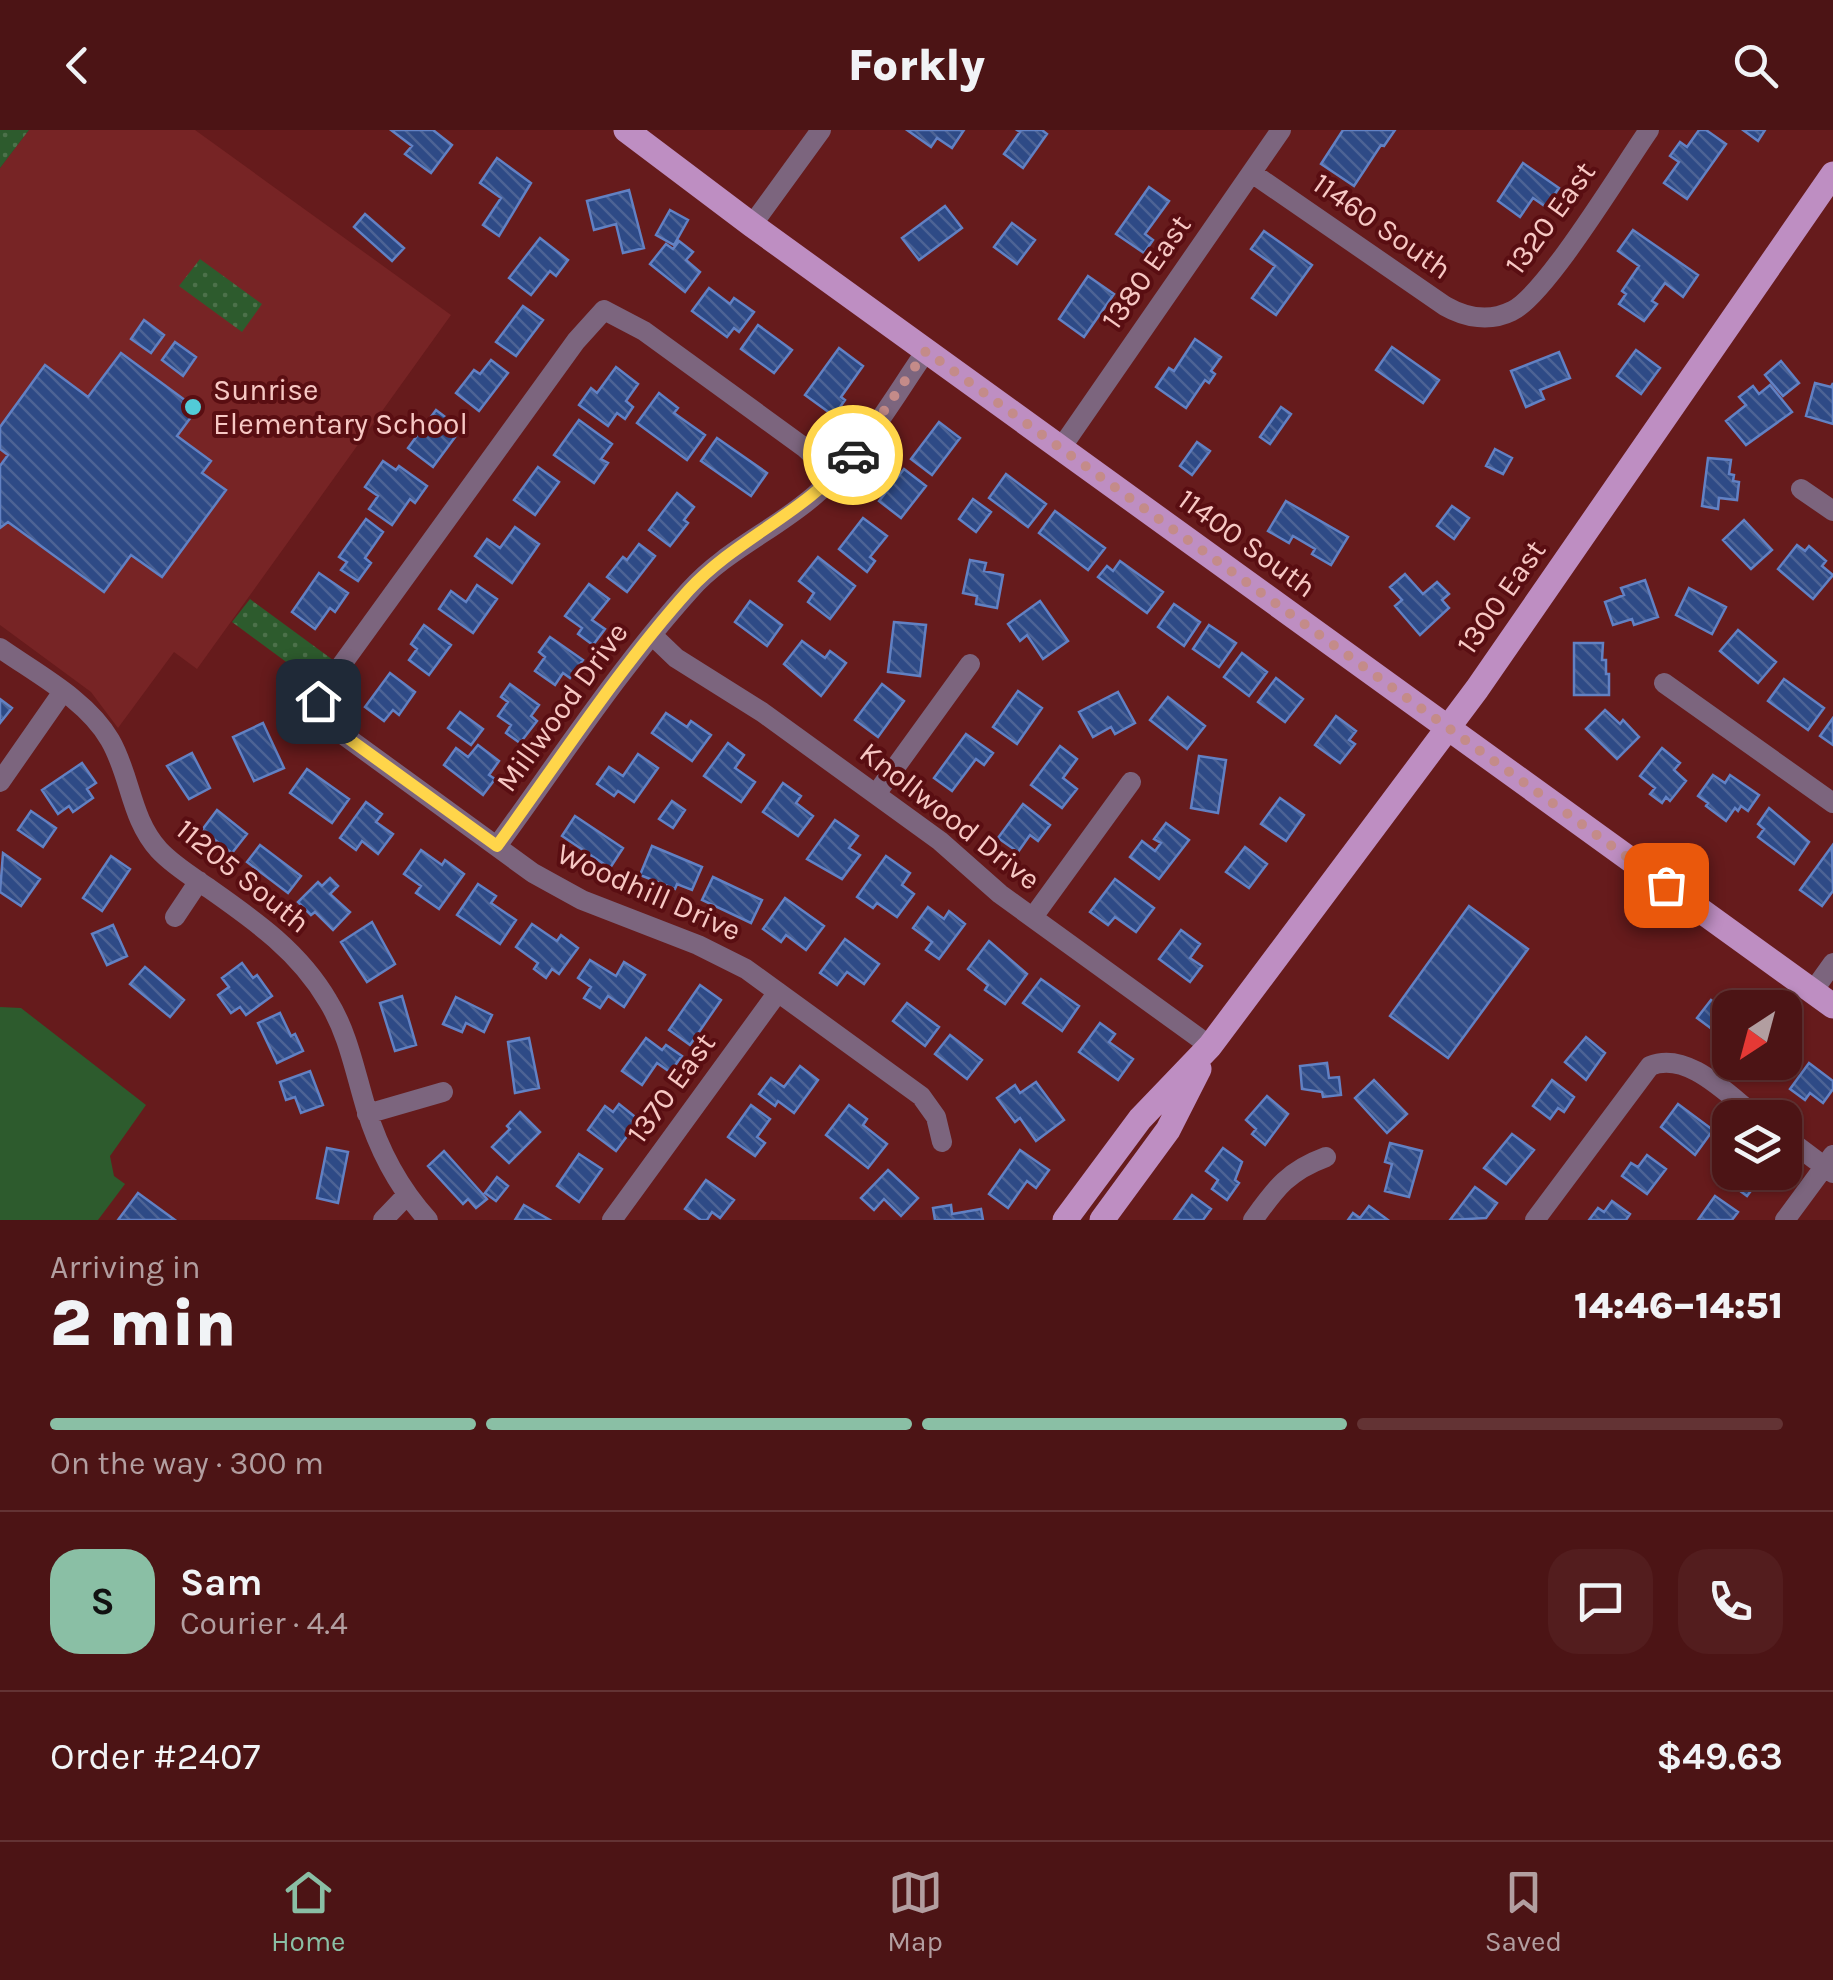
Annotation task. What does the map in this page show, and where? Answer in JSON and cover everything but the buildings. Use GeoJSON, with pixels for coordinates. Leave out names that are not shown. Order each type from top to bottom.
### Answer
{"type":"FeatureCollection","features":[{"type":"Feature","properties":{"kind":"main road","name":"11400 South"},"geometry":{"type":"LineString","coordinates":[[626,130],[1823,998]]}},
{"type":"Feature","properties":{"kind":"main road","name":"1300 East"},"geometry":{"type":"LineString","coordinates":[[1065,1220],[1140,1119],[1210,1046],[1477,689],[1833,174]]}},
{"type":"Feature","properties":{"kind":"main road","name":"1300 East"},"geometry":{"type":"LineString","coordinates":[[1102,1220],[1168,1130],[1210,1046]]}},
{"type":"Feature","properties":{"kind":"street"},"geometry":{"type":"LineString","coordinates":[[752,225],[821,130]]}},
{"type":"Feature","properties":{"kind":"street","name":"1380 East"},"geometry":{"type":"LineString","coordinates":[[1061,448],[1282,130]]}},
{"type":"Feature","properties":{"kind":"street","name":"1320 East"},"geometry":{"type":"LineString","coordinates":[[1483,318],[1516,310],[1530,298],[1650,130]]}},
{"type":"Feature","properties":{"kind":"street","name":"11460 South"},"geometry":{"type":"LineString","coordinates":[[1252,173],[1445,306],[1483,318]]}},
{"type":"Feature","properties":{"kind":"street","name":"Woodhill Drive"},"geometry":{"type":"LineString","coordinates":[[835,476],[804,448],[644,330],[604,310],[576,341],[346,658],[316,708],[345,736],[557,888],[721,955],[778,992],[921,1096],[936,1117],[942,1142]]}},
{"type":"Feature","properties":{"kind":"street","name":"Millwood Drive"},"geometry":{"type":"LineString","coordinates":[[497,846],[652,635],[707,574],[814,496],[835,476],[926,351]]}},
{"type":"Feature","properties":{"kind":"street"},"geometry":{"type":"LineString","coordinates":[[1802,489],[1833,512]]}},
{"type":"Feature","properties":{"kind":"street","name":"Knollwood Drive"},"geometry":{"type":"LineString","coordinates":[[652,635],[702,676],[762,712],[940,841],[1033,918],[1210,1046]]}},
{"type":"Feature","properties":{"kind":"street","name":"11205 South"},"geometry":{"type":"LineString","coordinates":[[0,648],[88,712],[113,744],[132,804],[148,836],[172,862],[264,928],[312,976],[344,1034],[380,1148],[406,1196],[428,1220]]}},
{"type":"Feature","properties":{"kind":"street"},"geometry":{"type":"LineString","coordinates":[[876,794],[970,664]]}},
{"type":"Feature","properties":{"kind":"street"},"geometry":{"type":"LineString","coordinates":[[1664,683],[1833,803]]}},
{"type":"Feature","properties":{"kind":"street"},"geometry":{"type":"LineString","coordinates":[[0,782],[62,693]]}},
{"type":"Feature","properties":{"kind":"street"},"geometry":{"type":"LineString","coordinates":[[1033,918],[1131,782]]}},
{"type":"Feature","properties":{"kind":"street"},"geometry":{"type":"LineString","coordinates":[[176,917],[199,882]]}},
{"type":"Feature","properties":{"kind":"street"},"geometry":{"type":"LineString","coordinates":[[1823,998],[1833,963]]}},
{"type":"Feature","properties":{"kind":"street","name":"1370 East"},"geometry":{"type":"LineString","coordinates":[[612,1220],[778,992]]}},
{"type":"Feature","properties":{"kind":"street"},"geometry":{"type":"LineString","coordinates":[[1535,1220],[1650,1066],[1673,1061],[1688,1066],[1734,1100]]}},
{"type":"Feature","properties":{"kind":"street"},"geometry":{"type":"LineString","coordinates":[[368,1114],[443,1092]]}},
{"type":"Feature","properties":{"kind":"street"},"geometry":{"type":"LineString","coordinates":[[1785,1220],[1830,1165],[1802,1148]]}},
{"type":"Feature","properties":{"kind":"street"},"geometry":{"type":"LineString","coordinates":[[1253,1220],[1278,1186],[1299,1167],[1326,1157]]}},
{"type":"Feature","properties":{"kind":"street"},"geometry":{"type":"LineString","coordinates":[[384,1220],[406,1196]]}},
{"type":"Feature","properties":{"kind":"shaded area","name":"Sunrise Elementary School"},"geometry":{"type":"Polygon","coordinates":[[[29,130],[195,130],[451,315],[197,669],[174,652],[118,728],[91,692],[0,625],[0,168],[29,130]]]}},
{"type":"Feature","properties":{"kind":"green space"},"geometry":{"type":"Polygon","coordinates":[[[0,130],[29,130],[0,168],[0,130]]]}},
{"type":"Feature","properties":{"kind":"green space"},"geometry":{"type":"Polygon","coordinates":[[[200,259],[262,304],[242,332],[179,286],[200,259]]]}},
{"type":"Feature","properties":{"kind":"green space"},"geometry":{"type":"Polygon","coordinates":[[[250,599],[333,660],[327,669],[308,678],[232,622],[250,599]]]}},
{"type":"Feature","properties":{"kind":"green space"},"geometry":{"type":"Polygon","coordinates":[[[0,1007],[21,1008],[146,1105],[110,1156],[114,1176],[125,1184],[98,1220],[0,1220],[0,1007]]]}},
{"type":"Feature","properties":{"kind":"way so far"},"geometry":{"type":"LineString","coordinates":[[853,455],[926,351],[1666,885]]}},
{"type":"Feature","properties":{"kind":"place","name":"Sunrise Elementary School"},"geometry":{"type":"Point","coordinates":[193,407]}},
{"type":"Feature","properties":{"kind":"route"},"geometry":{"type":"LineString","coordinates":[[318,701],[316,708],[345,736],[497,846],[689,590],[814,496],[853,455]]}}]}
